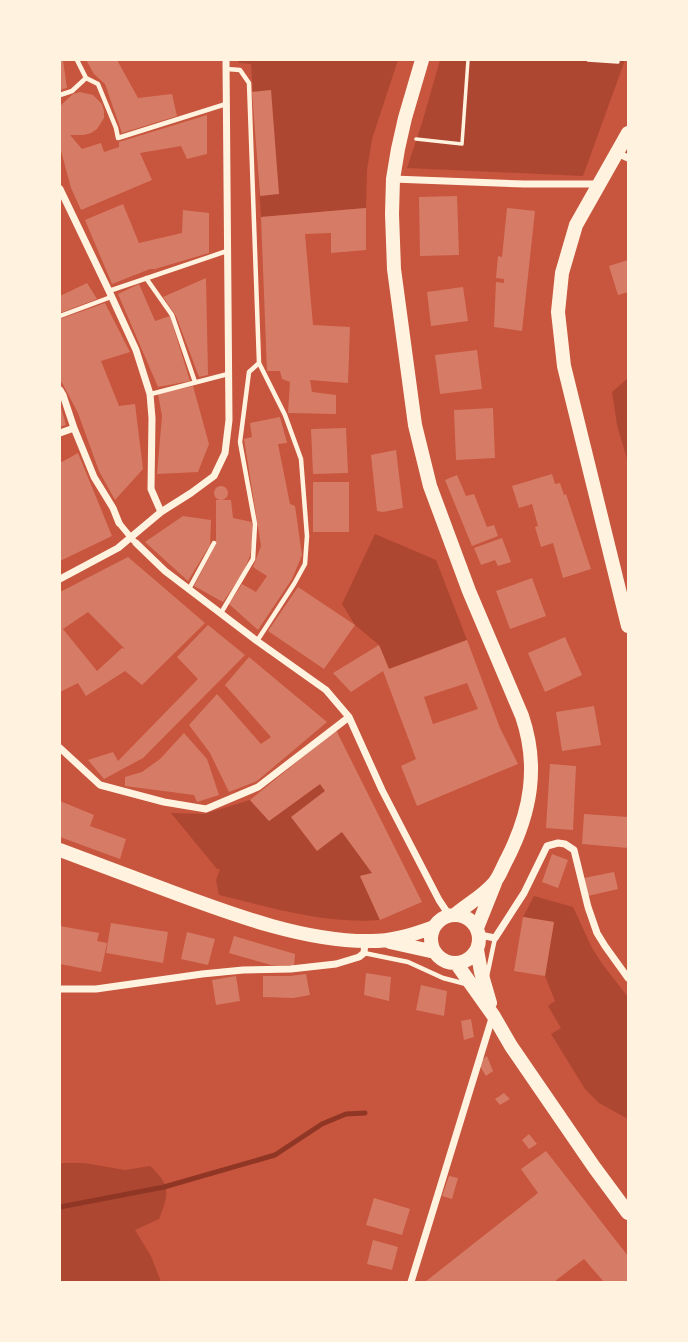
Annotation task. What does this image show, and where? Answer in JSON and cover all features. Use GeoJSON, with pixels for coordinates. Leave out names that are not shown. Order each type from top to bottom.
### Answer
{"type":"FeatureCollection","features":[{"type":"Feature","properties":{"kind":"main road"},"geometry":{"type":"LineString","coordinates":[[422,60],[400,138],[393,179],[392,214],[394,269],[415,425],[430,486],[469,591],[522,716],[530,744],[532,775],[522,823],[495,882],[468,960],[456,963],[440,958],[431,940],[434,927]]}},
{"type":"Feature","properties":{"kind":"main road"},"geometry":{"type":"LineString","coordinates":[[628,134],[623,156],[598,184],[576,225],[562,273],[558,312],[564,366],[628,626]]}},
{"type":"Feature","properties":{"kind":"main road"},"geometry":{"type":"LineString","coordinates":[[60,850],[225,912],[365,947],[434,927],[495,882]]}},
{"type":"Feature","properties":{"kind":"main road"},"geometry":{"type":"LineString","coordinates":[[453,915],[469,918],[478,937],[479,987]]}},
{"type":"Feature","properties":{"kind":"main road"},"geometry":{"type":"LineString","coordinates":[[382,941],[435,952]]}},
{"type":"Feature","properties":{"kind":"main road"},"geometry":{"type":"LineString","coordinates":[[456,963],[479,987],[511,1046],[628,1213]]}},
{"type":"Feature","properties":{"kind":"street"},"geometry":{"type":"LineString","coordinates":[[60,579],[133,540],[161,512],[214,476],[225,453],[229,420],[226,60]]}},
{"type":"Feature","properties":{"kind":"street"},"geometry":{"type":"LineString","coordinates":[[393,179],[598,184]]}},
{"type":"Feature","properties":{"kind":"street"},"geometry":{"type":"LineString","coordinates":[[60,188],[135,350],[150,394],[151,489],[161,512]]}},
{"type":"Feature","properties":{"kind":"street"},"geometry":{"type":"LineString","coordinates":[[60,390],[94,477],[119,523],[133,540],[165,571],[326,690],[349,717],[382,790],[439,900],[453,915]]}},
{"type":"Feature","properties":{"kind":"street"},"geometry":{"type":"LineString","coordinates":[[60,433],[74,429]]}},
{"type":"Feature","properties":{"kind":"street"},"geometry":{"type":"LineString","coordinates":[[60,748],[100,785],[164,802],[205,809],[258,787],[349,717]]}},
{"type":"Feature","properties":{"kind":"street"},"geometry":{"type":"LineString","coordinates":[[478,937],[495,938],[524,893],[547,846],[565,844],[574,850],[597,933],[628,978]]}},
{"type":"Feature","properties":{"kind":"street"},"geometry":{"type":"LineString","coordinates":[[60,989],[96,989],[202,974],[291,969],[347,962],[359,957],[365,947]]}},
{"type":"Feature","properties":{"kind":"street"},"geometry":{"type":"LineString","coordinates":[[411,1283],[493,1015]]}},
{"type":"Feature","properties":{"kind":"lane"},"geometry":{"type":"LineString","coordinates":[[77,60],[86,78],[98,84],[118,138],[227,103]]}},
{"type":"Feature","properties":{"kind":"lane"},"geometry":{"type":"LineString","coordinates":[[227,69],[240,70],[249,83],[259,363],[285,415],[301,459],[307,536],[305,564],[257,641]]}},
{"type":"Feature","properties":{"kind":"lane"},"geometry":{"type":"LineString","coordinates":[[60,95],[72,91],[86,78]]}},
{"type":"Feature","properties":{"kind":"lane"},"geometry":{"type":"LineString","coordinates":[[60,316],[146,278],[227,251]]}},
{"type":"Feature","properties":{"kind":"lane"},"geometry":{"type":"LineString","coordinates":[[146,278],[172,315],[195,382]]}},
{"type":"Feature","properties":{"kind":"lane"},"geometry":{"type":"LineString","coordinates":[[221,613],[253,559],[255,524],[240,442],[249,372],[259,363]]}},
{"type":"Feature","properties":{"kind":"lane"},"geometry":{"type":"LineString","coordinates":[[150,394],[228,374]]}},
{"type":"Feature","properties":{"kind":"lane"},"geometry":{"type":"LineString","coordinates":[[189,589],[214,543]]}},
{"type":"Feature","properties":{"kind":"lane"},"geometry":{"type":"LineString","coordinates":[[365,947],[443,978],[479,987],[495,938]]}},
{"type":"Feature","properties":{"kind":"path"},"geometry":{"type":"LineString","coordinates":[[400,138],[462,144],[468,60]]}},
{"type":"Feature","properties":{"kind":"path"},"geometry":{"type":"LineString","coordinates":[[588,60],[618,62]]}},
{"type":"Feature","properties":{"kind":"shaded area"},"geometry":{"type":"Polygon","coordinates":[[[238,60],[398,60],[372,139],[367,170],[366,208],[261,217],[251,64],[239,63],[238,60]]]}},
{"type":"Feature","properties":{"kind":"shaded area"},"geometry":{"type":"Polygon","coordinates":[[[440,60],[625,60],[583,176],[407,168],[440,60]]]}},
{"type":"Feature","properties":{"kind":"shaded area"},"geometry":{"type":"Polygon","coordinates":[[[627,379],[628,462],[617,425],[612,392],[627,379]]]}},
{"type":"Feature","properties":{"kind":"shaded area"},"geometry":{"type":"Polygon","coordinates":[[[375,534],[436,560],[467,640],[389,669],[379,645],[355,625],[342,604],[375,534]]]}},
{"type":"Feature","properties":{"kind":"shaded area"},"geometry":{"type":"Polygon","coordinates":[[[320,784],[325,791],[292,817],[342,832],[372,873],[360,876],[380,920],[319,917],[219,895],[216,880],[220,869],[217,869],[171,813],[204,814],[250,800],[269,821],[320,784]]]}},
{"type":"Feature","properties":{"kind":"shaded area"},"geometry":{"type":"Polygon","coordinates":[[[534,896],[573,907],[592,948],[628,997],[628,1119],[599,1103],[585,1089],[551,1034],[561,1028],[548,1006],[555,1001],[545,976],[554,922],[523,917],[534,896]]]}},
{"type":"Feature","properties":{"kind":"shaded area"},"geometry":{"type":"Polygon","coordinates":[[[60,1163],[84,1163],[125,1170],[150,1166],[157,1173],[166,1190],[159,1219],[135,1230],[151,1256],[161,1282],[60,1282],[60,1163]]]}},
{"type":"Feature","properties":{"kind":"building"},"geometry":{"type":"Polygon","coordinates":[[[60,60],[63,60],[67,88],[60,90],[60,60]]]}},
{"type":"Feature","properties":{"kind":"building"},"geometry":{"type":"Polygon","coordinates":[[[86,60],[117,60],[138,98],[172,94],[177,116],[122,133],[105,84],[94,74],[86,60]]]}},
{"type":"Feature","properties":{"kind":"building"},"geometry":{"type":"Polygon","coordinates":[[[271,90],[279,194],[260,196],[252,92],[271,90]]]}},
{"type":"Feature","properties":{"kind":"building"},"geometry":{"type":"Polygon","coordinates":[[[80,92],[93,95],[102,104],[104,111],[104,118],[97,129],[84,135],[70,135],[82,149],[101,143],[104,152],[119,147],[119,142],[207,115],[207,154],[187,159],[181,146],[140,153],[152,180],[81,210],[71,188],[60,147],[60,106],[73,94],[80,92]]]}},
{"type":"Feature","properties":{"kind":"building"},"geometry":{"type":"Polygon","coordinates":[[[457,196],[459,255],[420,256],[419,197],[457,196]]]}},
{"type":"Feature","properties":{"kind":"building"},"geometry":{"type":"Polygon","coordinates":[[[123,204],[139,243],[182,233],[183,210],[209,213],[209,253],[150,269],[112,284],[85,220],[123,204]]]}},
{"type":"Feature","properties":{"kind":"building"},"geometry":{"type":"Polygon","coordinates":[[[366,208],[366,250],[331,253],[331,233],[305,234],[313,325],[350,327],[348,383],[310,380],[312,392],[336,395],[336,414],[288,413],[290,382],[282,379],[280,371],[267,371],[261,217],[366,208]]]}},
{"type":"Feature","properties":{"kind":"building"},"geometry":{"type":"Polygon","coordinates":[[[507,208],[535,211],[522,331],[494,327],[496,282],[504,283],[504,279],[496,278],[498,256],[502,257],[507,208]]]}},
{"type":"Feature","properties":{"kind":"building"},"geometry":{"type":"Polygon","coordinates":[[[628,260],[628,292],[618,295],[609,266],[628,260]]]}},
{"type":"Feature","properties":{"kind":"building"},"geometry":{"type":"Polygon","coordinates":[[[206,278],[208,375],[199,377],[176,316],[163,297],[206,278]]]}},
{"type":"Feature","properties":{"kind":"building"},"geometry":{"type":"Polygon","coordinates":[[[87,283],[97,299],[60,313],[60,296],[87,283]]]}},
{"type":"Feature","properties":{"kind":"building"},"geometry":{"type":"Polygon","coordinates":[[[139,284],[155,321],[170,316],[190,381],[158,387],[118,294],[139,284]]]}},
{"type":"Feature","properties":{"kind":"building"},"geometry":{"type":"Polygon","coordinates":[[[463,287],[468,321],[431,326],[427,292],[463,287]]]}},
{"type":"Feature","properties":{"kind":"building"},"geometry":{"type":"Polygon","coordinates":[[[105,303],[130,352],[101,361],[119,406],[135,404],[143,469],[115,500],[99,471],[78,413],[60,379],[60,319],[105,303]]]}},
{"type":"Feature","properties":{"kind":"building"},"geometry":{"type":"Polygon","coordinates":[[[477,350],[482,389],[440,394],[435,355],[477,350]]]}},
{"type":"Feature","properties":{"kind":"building"},"geometry":{"type":"Polygon","coordinates":[[[193,386],[209,444],[198,472],[157,474],[162,416],[158,394],[193,386]]]}},
{"type":"Feature","properties":{"kind":"building"},"geometry":{"type":"Polygon","coordinates":[[[60,404],[66,425],[60,427],[60,404]]]}},
{"type":"Feature","properties":{"kind":"building"},"geometry":{"type":"Polygon","coordinates":[[[493,408],[495,458],[456,460],[454,410],[493,408]]]}},
{"type":"Feature","properties":{"kind":"building"},"geometry":{"type":"Polygon","coordinates":[[[280,417],[287,443],[278,444],[290,504],[295,506],[302,555],[292,579],[258,630],[229,604],[242,584],[256,592],[267,576],[253,567],[261,546],[244,439],[252,437],[250,423],[280,417]]]}},
{"type":"Feature","properties":{"kind":"building"},"geometry":{"type":"Polygon","coordinates":[[[346,428],[348,473],[313,474],[311,429],[346,428]]]}},
{"type":"Feature","properties":{"kind":"building"},"geometry":{"type":"Polygon","coordinates":[[[396,450],[403,508],[377,511],[371,455],[396,450]]]}},
{"type":"Feature","properties":{"kind":"building"},"geometry":{"type":"Polygon","coordinates":[[[78,453],[112,536],[60,561],[60,463],[78,453]]]}},
{"type":"Feature","properties":{"kind":"building"},"geometry":{"type":"Polygon","coordinates":[[[552,474],[555,484],[560,483],[564,495],[566,494],[591,569],[563,578],[553,543],[541,547],[532,504],[519,508],[512,486],[552,474]]]}},
{"type":"Feature","properties":{"kind":"building"},"geometry":{"type":"Polygon","coordinates":[[[457,475],[466,496],[474,494],[487,527],[494,525],[498,536],[472,546],[445,480],[457,475]]]}},
{"type":"Feature","properties":{"kind":"building"},"geometry":{"type":"Polygon","coordinates":[[[313,482],[349,482],[349,532],[313,532],[313,482]]]}},
{"type":"Feature","properties":{"kind":"building"},"geometry":{"type":"Polygon","coordinates":[[[218,486],[224,486],[228,493],[224,500],[218,500],[214,496],[214,490],[218,486]]]}},
{"type":"Feature","properties":{"kind":"building"},"geometry":{"type":"Polygon","coordinates":[[[216,500],[231,500],[233,518],[252,522],[250,556],[243,573],[223,602],[194,586],[216,544],[216,500]]]}},
{"type":"Feature","properties":{"kind":"building"},"geometry":{"type":"Polygon","coordinates":[[[183,516],[211,520],[210,545],[188,581],[145,542],[183,516]]]}},
{"type":"Feature","properties":{"kind":"building"},"geometry":{"type":"Polygon","coordinates":[[[502,538],[511,562],[498,566],[495,560],[481,565],[474,548],[502,538]]]}},
{"type":"Feature","properties":{"kind":"building"},"geometry":{"type":"Polygon","coordinates":[[[128,557],[205,623],[142,685],[125,671],[86,696],[78,683],[60,692],[60,592],[128,557]],[[88,612],[63,629],[97,671],[122,648],[125,649],[88,612]]]}},
{"type":"Feature","properties":{"kind":"building"},"geometry":{"type":"Polygon","coordinates":[[[532,578],[546,616],[510,629],[496,591],[532,578]]]}},
{"type":"Feature","properties":{"kind":"building"},"geometry":{"type":"Polygon","coordinates":[[[298,587],[355,625],[324,669],[268,631],[298,587]]]}},
{"type":"Feature","properties":{"kind":"building"},"geometry":{"type":"Polygon","coordinates":[[[208,625],[245,655],[143,758],[104,779],[88,760],[113,752],[118,761],[198,679],[177,657],[208,625]]]}},
{"type":"Feature","properties":{"kind":"building"},"geometry":{"type":"Polygon","coordinates":[[[565,637],[582,675],[545,692],[528,653],[565,637]]]}},
{"type":"Feature","properties":{"kind":"building"},"geometry":{"type":"Polygon","coordinates":[[[467,640],[500,728],[518,764],[417,806],[401,766],[416,759],[383,671],[351,692],[333,673],[379,645],[389,669],[467,640]],[[467,683],[424,697],[433,724],[478,709],[467,683]]]}},
{"type":"Feature","properties":{"kind":"building"},"geometry":{"type":"Polygon","coordinates":[[[249,657],[327,722],[257,781],[229,792],[210,753],[189,725],[217,694],[261,744],[271,737],[225,685],[249,657]]]}},
{"type":"Feature","properties":{"kind":"building"},"geometry":{"type":"Polygon","coordinates":[[[594,706],[601,745],[562,751],[556,712],[594,706]]]}},
{"type":"Feature","properties":{"kind":"building"},"geometry":{"type":"Polygon","coordinates":[[[336,730],[422,902],[380,920],[360,876],[372,873],[342,832],[317,851],[291,817],[325,791],[320,784],[269,821],[250,800],[336,730]]]}},
{"type":"Feature","properties":{"kind":"building"},"geometry":{"type":"Polygon","coordinates":[[[184,733],[207,759],[219,795],[197,802],[194,795],[125,786],[125,777],[142,772],[160,759],[184,733]]]}},
{"type":"Feature","properties":{"kind":"building"},"geometry":{"type":"Polygon","coordinates":[[[550,764],[576,766],[573,830],[546,828],[550,764]]]}},
{"type":"Feature","properties":{"kind":"building"},"geometry":{"type":"Polygon","coordinates":[[[60,801],[94,815],[90,826],[126,839],[120,859],[60,837],[60,801]]]}},
{"type":"Feature","properties":{"kind":"building"},"geometry":{"type":"Polygon","coordinates":[[[584,814],[628,817],[628,848],[582,844],[584,814]]]}},
{"type":"Feature","properties":{"kind":"building"},"geometry":{"type":"Polygon","coordinates":[[[552,854],[568,860],[558,888],[542,882],[552,854]]]}},
{"type":"Feature","properties":{"kind":"building"},"geometry":{"type":"Polygon","coordinates":[[[614,872],[618,889],[588,896],[584,878],[614,872]]]}},
{"type":"Feature","properties":{"kind":"building"},"geometry":{"type":"Polygon","coordinates":[[[523,917],[554,922],[545,976],[514,971],[523,917]]]}},
{"type":"Feature","properties":{"kind":"building"},"geometry":{"type":"Polygon","coordinates":[[[111,923],[168,932],[163,963],[106,953],[111,923]]]}},
{"type":"Feature","properties":{"kind":"building"},"geometry":{"type":"Polygon","coordinates":[[[60,926],[99,933],[97,941],[107,943],[101,972],[60,964],[60,926]]]}},
{"type":"Feature","properties":{"kind":"building"},"geometry":{"type":"Polygon","coordinates":[[[187,932],[215,939],[208,965],[181,959],[187,932]]]}},
{"type":"Feature","properties":{"kind":"building"},"geometry":{"type":"Polygon","coordinates":[[[234,936],[295,954],[294,966],[271,965],[229,953],[234,936]]]}},
{"type":"Feature","properties":{"kind":"building"},"geometry":{"type":"Polygon","coordinates":[[[366,973],[391,977],[389,1001],[364,995],[366,973]]]}},
{"type":"Feature","properties":{"kind":"building"},"geometry":{"type":"Polygon","coordinates":[[[306,974],[310,995],[293,998],[263,997],[263,976],[306,974]]]}},
{"type":"Feature","properties":{"kind":"building"},"geometry":{"type":"Polygon","coordinates":[[[236,976],[240,1001],[216,1005],[212,980],[236,976]]]}},
{"type":"Feature","properties":{"kind":"building"},"geometry":{"type":"Polygon","coordinates":[[[421,985],[447,991],[444,1016],[416,1010],[421,985]]]}},
{"type":"Feature","properties":{"kind":"building"},"geometry":{"type":"Polygon","coordinates":[[[471,1019],[474,1037],[464,1040],[461,1021],[471,1019]]]}},
{"type":"Feature","properties":{"kind":"building"},"geometry":{"type":"Polygon","coordinates":[[[487,1056],[493,1071],[486,1076],[478,1063],[487,1056]]]}},
{"type":"Feature","properties":{"kind":"building"},"geometry":{"type":"Polygon","coordinates":[[[504,1093],[510,1099],[500,1105],[495,1099],[504,1093]]]}},
{"type":"Feature","properties":{"kind":"building"},"geometry":{"type":"Polygon","coordinates":[[[529,1134],[537,1144],[529,1149],[522,1140],[529,1134]]]}},
{"type":"Feature","properties":{"kind":"building"},"geometry":{"type":"Polygon","coordinates":[[[546,1151],[628,1256],[628,1282],[604,1282],[584,1259],[556,1282],[425,1282],[538,1193],[521,1169],[546,1151]]]}},
{"type":"Feature","properties":{"kind":"building"},"geometry":{"type":"Polygon","coordinates":[[[449,1176],[458,1178],[452,1199],[442,1196],[449,1176]]]}},
{"type":"Feature","properties":{"kind":"building"},"geometry":{"type":"Polygon","coordinates":[[[374,1198],[410,1209],[402,1235],[366,1225],[374,1198]]]}},
{"type":"Feature","properties":{"kind":"building"},"geometry":{"type":"Polygon","coordinates":[[[373,1240],[398,1247],[392,1270],[367,1264],[373,1240]]]}},
{"type":"Feature","properties":{"kind":"waterway"},"geometry":{"type":"LineString","coordinates":[[60,1207],[164,1187],[275,1155],[322,1124],[346,1114],[365,1113]]}}]}
